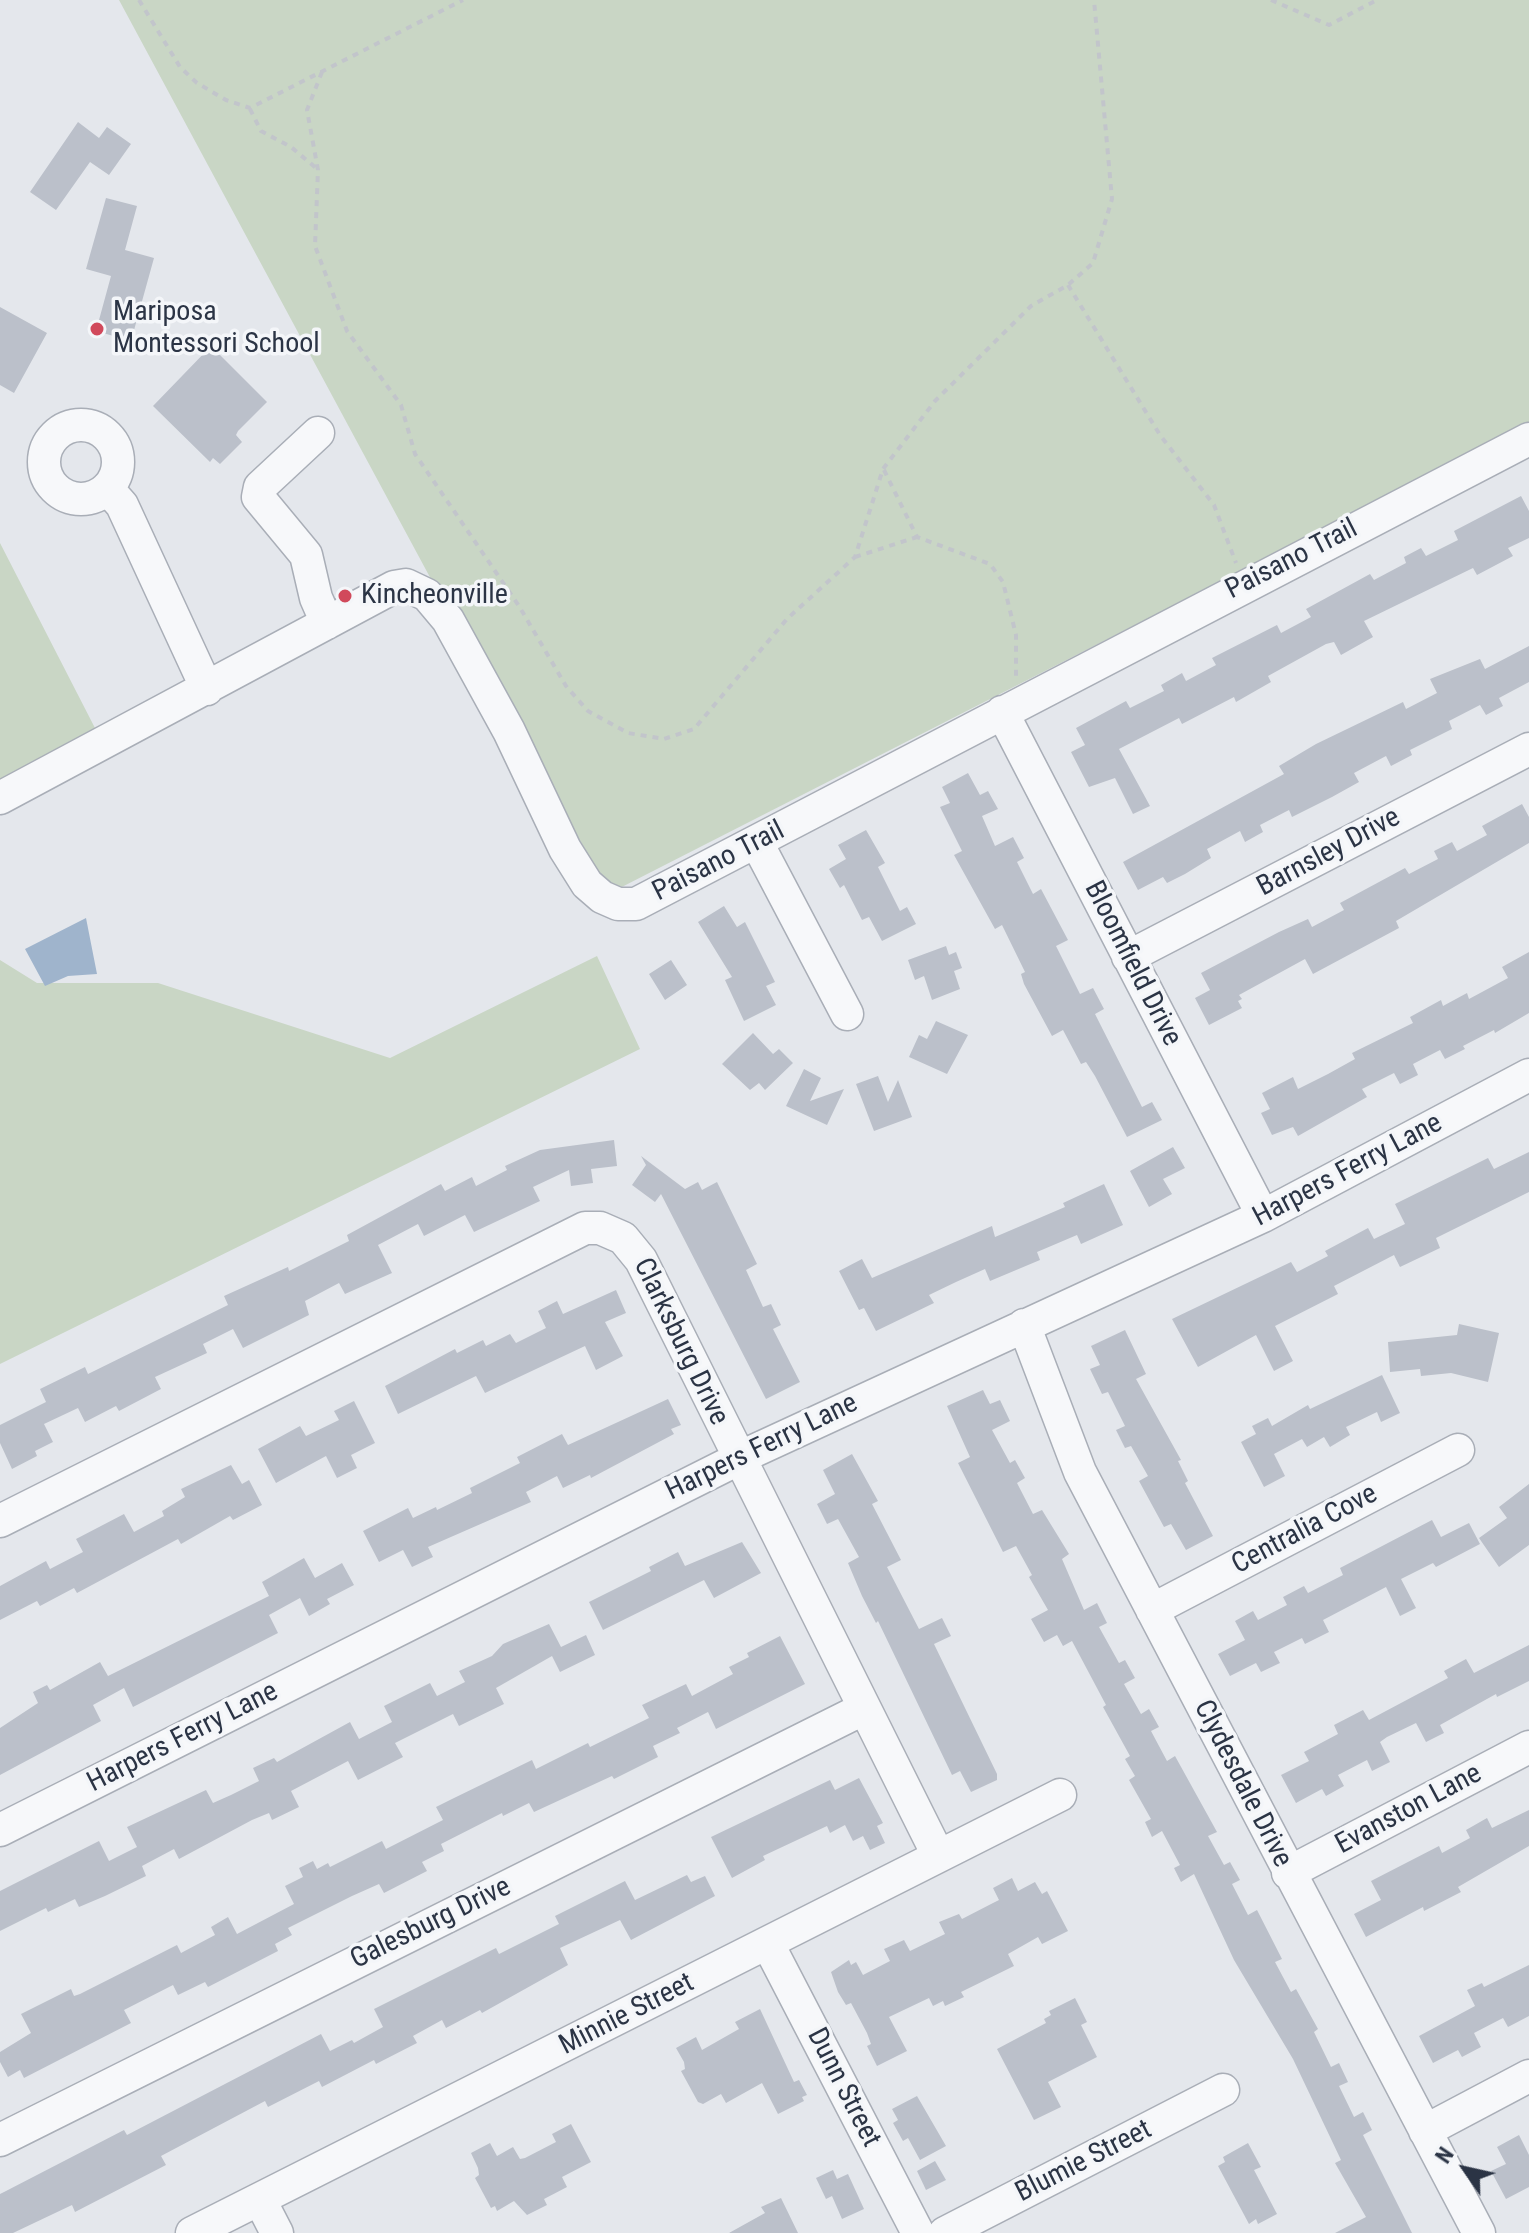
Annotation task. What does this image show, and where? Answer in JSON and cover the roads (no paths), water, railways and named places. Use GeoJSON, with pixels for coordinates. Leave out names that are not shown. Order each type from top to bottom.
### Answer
{"type":"FeatureCollection","features":[{"type":"Feature","properties":{"kind":"street"},"geometry":{"type":"LineString","coordinates":[[318,433],[260,487],[258,497],[306,555],[316,598],[327,623]]}},
{"type":"Feature","properties":{"kind":"street","name":"Paisano Trail"},"geometry":{"type":"LineString","coordinates":[[0,798],[394,587],[416,588],[437,604],[509,731],[565,849],[587,884],[602,897],[618,904],[636,904],[1244,584],[1529,439]]}},
{"type":"Feature","properties":{"kind":"street"},"geometry":{"type":"LineString","coordinates":[[107,488],[122,505],[207,689]]}},
{"type":"Feature","properties":{"kind":"street","name":"Bloomfield Drive"},"geometry":{"type":"LineString","coordinates":[[1002,712],[1263,1216]]}},
{"type":"Feature","properties":{"kind":"street","name":"Barnsley Drive"},"geometry":{"type":"LineString","coordinates":[[1128,957],[1529,749]]}},
{"type":"Feature","properties":{"kind":"street"},"geometry":{"type":"LineString","coordinates":[[757,843],[847,1014]]}},
{"type":"Feature","properties":{"kind":"street","name":"Harpers Ferry Lane"},"geometry":{"type":"LineString","coordinates":[[0,1830],[738,1459],[1263,1216],[1529,1075]]}},
{"type":"Feature","properties":{"kind":"street","name":"Clarksburg Drive"},"geometry":{"type":"LineString","coordinates":[[0,1521],[585,1228],[611,1232],[634,1248],[938,1855]]}},
{"type":"Feature","properties":{"kind":"street","name":"Clydesdale Drive"},"geometry":{"type":"LineString","coordinates":[[1024,1325],[1080,1472],[1479,2233]]}},
{"type":"Feature","properties":{"kind":"street","name":"Centralia Cove"},"geometry":{"type":"LineString","coordinates":[[1152,1610],[1458,1450]]}},
{"type":"Feature","properties":{"kind":"street","name":"Galesburg Drive"},"geometry":{"type":"LineString","coordinates":[[0,2140],[863,1709]]}},
{"type":"Feature","properties":{"kind":"street","name":"Evanston Lane"},"geometry":{"type":"LineString","coordinates":[[1288,1873],[1529,1747]]}},
{"type":"Feature","properties":{"kind":"street","name":"Minnie Street"},"geometry":{"type":"LineString","coordinates":[[192,2233],[1060,1795]]}},
{"type":"Feature","properties":{"kind":"street","name":"Dunn Street"},"geometry":{"type":"LineString","coordinates":[[768,1944],[918,2233]]}},
{"type":"Feature","properties":{"kind":"street"},"geometry":{"type":"LineString","coordinates":[[1425,2131],[1529,2076]]}},
{"type":"Feature","properties":{"kind":"street","name":"Blumie Street"},"geometry":{"type":"LineString","coordinates":[[945,2233],[1223,2090]]}},
{"type":"Feature","properties":{"kind":"street"},"geometry":{"type":"LineString","coordinates":[[260,2200],[277,2233]]}},
{"type":"Feature","properties":{"kind":"water"},"geometry":{"type":"Polygon","coordinates":[[[86,918],[97,974],[68,976],[45,986],[25,949],[86,918]]]}},
{"type":"Feature","properties":{"kind":"place","name":"Mariposa Montessori School"},"geometry":{"type":"Point","coordinates":[97,329]}},
{"type":"Feature","properties":{"kind":"place","name":"Kincheonville"},"geometry":{"type":"Point","coordinates":[345,596]}}]}
